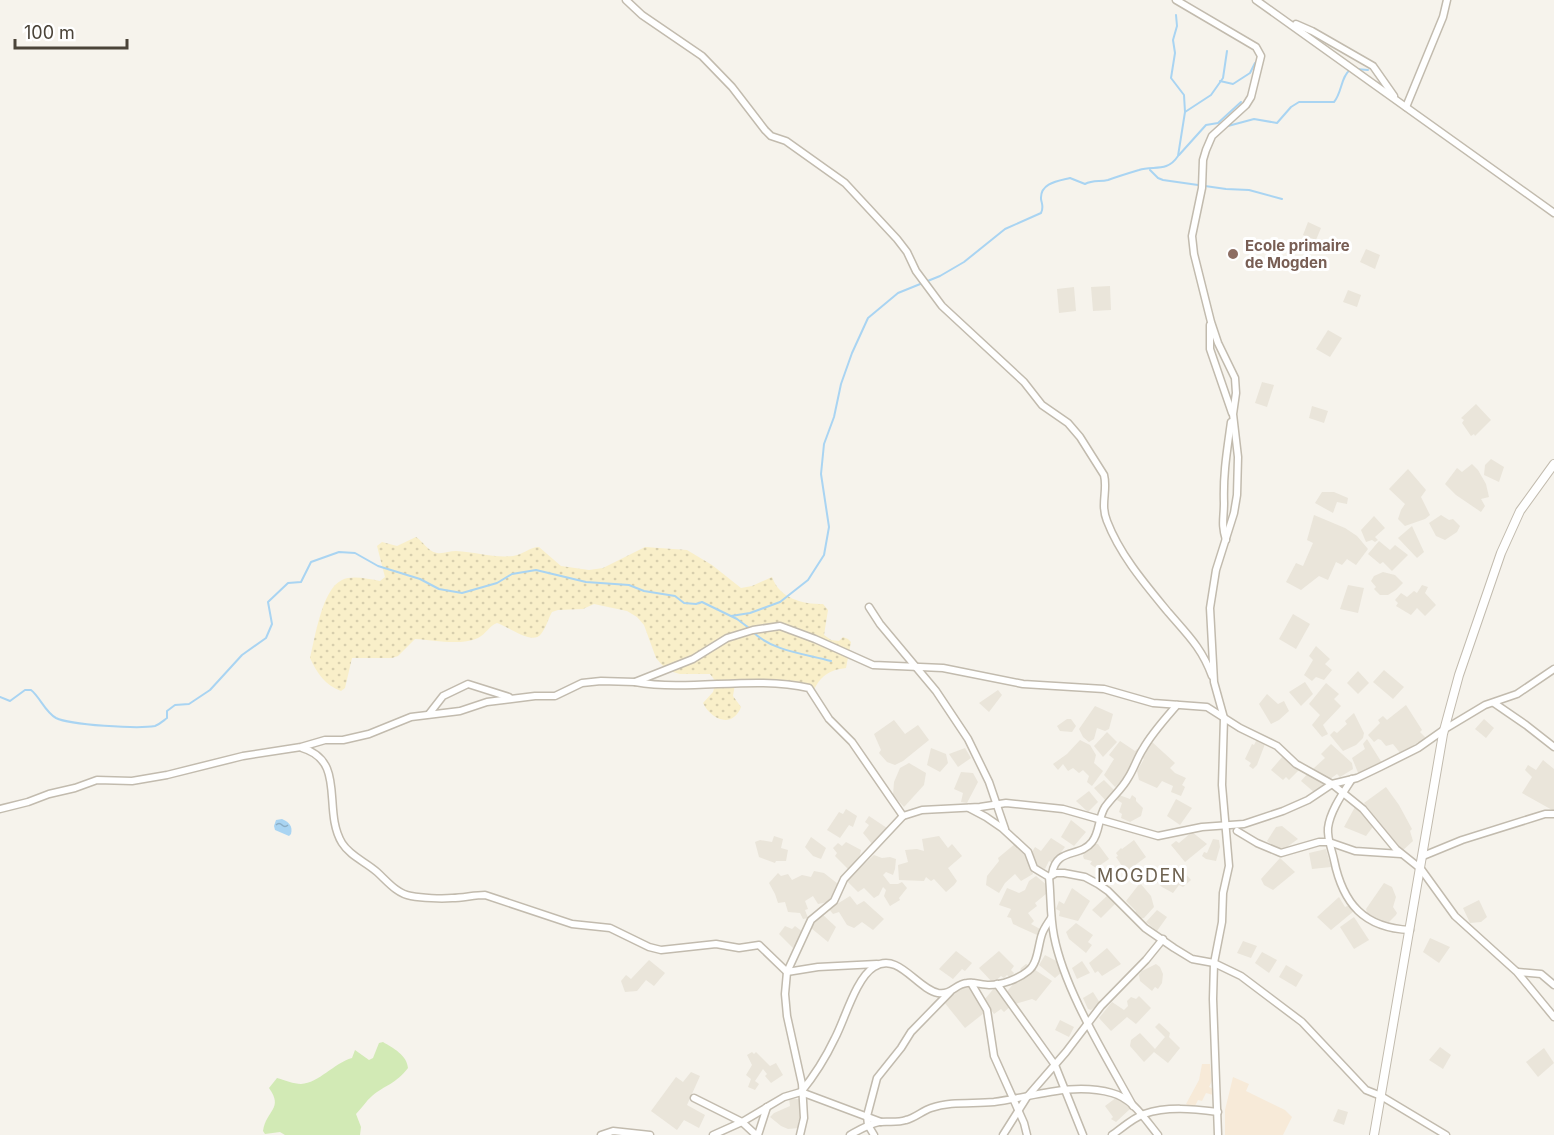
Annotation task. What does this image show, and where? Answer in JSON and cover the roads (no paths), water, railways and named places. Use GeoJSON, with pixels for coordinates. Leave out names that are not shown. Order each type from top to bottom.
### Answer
{"type":"FeatureCollection","features":[{"type":"Feature","properties":{"kind":"street"},"geometry":{"type":"LineString","coordinates":[[626,0],[642,15],[702,56],[739,95],[771,136],[786,141],[845,183],[897,239],[907,252],[916,271],[942,306],[1024,382],[1042,405],[1068,423],[1080,437],[1104,475],[1106,481],[1103,500],[1106,518],[1112,533],[1134,569],[1201,650],[1214,682],[1224,718],[1222,785],[1229,866],[1223,893],[1222,922],[1214,963],[1213,999],[1218,1135]]}},
{"type":"Feature","properties":{"kind":"street"},"geometry":{"type":"LineString","coordinates":[[1176,0],[1256,47],[1261,56],[1251,97],[1246,105],[1212,136],[1203,160],[1202,188],[1192,236],[1194,254],[1211,322],[1218,343],[1235,378],[1236,393],[1222,482],[1224,505],[1222,525],[1226,540]]}},
{"type":"Feature","properties":{"kind":"street"},"geometry":{"type":"LineString","coordinates":[[1256,0],[1554,213]]}},
{"type":"Feature","properties":{"kind":"street"},"geometry":{"type":"LineString","coordinates":[[1406,107],[1443,17],[1447,0]]}},
{"type":"Feature","properties":{"kind":"street"},"geometry":{"type":"LineString","coordinates":[[1281,17],[1312,31],[1373,66],[1398,101]]}},
{"type":"Feature","properties":{"kind":"street"},"geometry":{"type":"LineString","coordinates":[[1211,322],[1210,349],[1233,414],[1238,457],[1234,513],[1216,570],[1210,608],[1214,682]]}},
{"type":"Feature","properties":{"kind":"street"},"geometry":{"type":"LineString","coordinates":[[1374,1135],[1445,729],[1459,675],[1501,553],[1520,511],[1554,464]]}},
{"type":"Feature","properties":{"kind":"street"},"geometry":{"type":"LineString","coordinates":[[869,607],[880,624],[936,692],[968,739],[989,782],[1006,832]]}},
{"type":"Feature","properties":{"kind":"street"},"geometry":{"type":"LineString","coordinates":[[635,682],[693,659],[727,638],[753,630],[780,626],[873,664],[943,668],[1023,684],[1104,689],[1153,703],[1207,707],[1239,728],[1276,746],[1296,764],[1332,784],[1364,809],[1402,854],[1421,869],[1455,916],[1517,972],[1554,1017]]}},
{"type":"Feature","properties":{"kind":"street"},"geometry":{"type":"LineString","coordinates":[[800,1135],[804,1118],[802,1084],[787,1016],[785,994],[787,972],[811,920],[834,901],[844,879],[903,816],[922,810],[969,808],[1006,803],[1063,809],[1158,836],[1202,827],[1244,824],[1308,800],[1332,784],[1352,779],[1418,747],[1485,705],[1518,694],[1554,669]]}},
{"type":"Feature","properties":{"kind":"street"},"geometry":{"type":"LineString","coordinates":[[0,809],[97,780],[132,781],[167,776],[243,756],[369,734],[411,717],[460,711],[477,704],[513,698],[555,696],[582,683],[601,681],[635,682],[658,686],[764,683],[809,688],[828,719],[852,742],[903,816]]}},
{"type":"Feature","properties":{"kind":"street"},"geometry":{"type":"LineString","coordinates":[[429,714],[443,696],[468,684],[513,698]]}},
{"type":"Feature","properties":{"kind":"street"},"geometry":{"type":"LineString","coordinates":[[1494,703],[1554,747]]}},
{"type":"Feature","properties":{"kind":"street"},"geometry":{"type":"LineString","coordinates":[[1133,1106],[1088,1022],[1059,956],[1052,918],[1050,875],[1053,866],[1063,856],[1089,846],[1097,834],[1105,808],[1128,778],[1156,729],[1177,705]]}},
{"type":"Feature","properties":{"kind":"street"},"geometry":{"type":"LineString","coordinates":[[301,747],[319,755],[324,760],[332,789],[331,811],[342,843],[350,852],[401,892],[410,896],[453,898],[485,895],[572,924],[610,928],[661,950],[716,944],[739,948],[759,945],[787,972]]}},
{"type":"Feature","properties":{"kind":"street"},"geometry":{"type":"LineString","coordinates":[[1352,779],[1343,793],[1328,828],[1329,842],[1344,894],[1362,916],[1377,925],[1396,930],[1410,930]]}},
{"type":"Feature","properties":{"kind":"street"},"geometry":{"type":"LineString","coordinates":[[969,808],[1006,832],[1028,852],[1034,867],[1050,875],[1064,873],[1085,877],[1108,891],[1145,928],[1192,959],[1230,969],[1278,1002],[1302,1022],[1366,1090],[1381,1096],[1446,1135]]}},
{"type":"Feature","properties":{"kind":"street"},"geometry":{"type":"LineString","coordinates":[[1423,856],[1462,840],[1545,814],[1554,814]]}},
{"type":"Feature","properties":{"kind":"street"},"geometry":{"type":"LineString","coordinates":[[1228,844],[1244,824]]}},
{"type":"Feature","properties":{"kind":"street"},"geometry":{"type":"LineString","coordinates":[[1237,831],[1281,853],[1308,844],[1329,842],[1355,851],[1402,854]]}},
{"type":"Feature","properties":{"kind":"street"},"geometry":{"type":"LineString","coordinates":[[874,1135],[868,1125],[867,1116],[877,1078],[911,1032],[951,992],[966,982],[997,984],[1028,972],[1033,966],[1042,933],[1052,918]]}},
{"type":"Feature","properties":{"kind":"street"},"geometry":{"type":"LineString","coordinates":[[1003,1135],[1026,1097],[1066,1053],[1088,1022],[1163,939]]}},
{"type":"Feature","properties":{"kind":"street"},"geometry":{"type":"LineString","coordinates":[[713,1135],[742,1122],[784,1097],[801,1092],[811,1080],[835,1040],[863,979],[877,964]]}},
{"type":"Feature","properties":{"kind":"street"},"geometry":{"type":"LineString","coordinates":[[787,972],[818,967],[888,964],[898,966],[931,991],[951,992]]}},
{"type":"Feature","properties":{"kind":"street"},"geometry":{"type":"LineString","coordinates":[[1517,972],[1541,974],[1554,985]]}},
{"type":"Feature","properties":{"kind":"street"},"geometry":{"type":"LineString","coordinates":[[971,983],[987,1010],[994,1056],[1027,1135]]}},
{"type":"Feature","properties":{"kind":"street"},"geometry":{"type":"LineString","coordinates":[[997,984],[1055,1065],[1083,1135]]}},
{"type":"Feature","properties":{"kind":"street"},"geometry":{"type":"LineString","coordinates":[[850,1135],[868,1125],[908,1120],[931,1108],[948,1104],[1013,1100],[1065,1089],[1122,1096],[1142,1115],[1158,1135]]}},
{"type":"Feature","properties":{"kind":"street"},"geometry":{"type":"LineString","coordinates":[[801,1092],[881,1122]]}},
{"type":"Feature","properties":{"kind":"street"},"geometry":{"type":"LineString","coordinates":[[694,1098],[742,1122],[757,1135],[768,1107]]}},
{"type":"Feature","properties":{"kind":"street"},"geometry":{"type":"LineString","coordinates":[[1112,1135],[1142,1115],[1182,1108],[1218,1112]]}},
{"type":"Feature","properties":{"kind":"street"},"geometry":{"type":"LineString","coordinates":[[601,1135],[613,1131],[650,1135]]}},
{"type":"Feature","properties":{"kind":"water"},"geometry":{"type":"Polygon","coordinates":[[[282,819],[291,827],[289,836],[275,830],[276,820],[282,819]]]}},
{"type":"Feature","properties":{"kind":"waterway"},"geometry":{"type":"LineString","coordinates":[[1176,15],[1177,26],[1173,40],[1175,53],[1171,78],[1184,95],[1185,112]]}},
{"type":"Feature","properties":{"kind":"waterway"},"geometry":{"type":"LineString","coordinates":[[731,616],[750,613],[780,602],[808,580],[824,555],[829,527],[821,474],[824,444],[834,417],[841,384],[868,318],[898,293],[940,276],[964,262],[1005,229],[1041,213],[1043,208],[1041,194],[1047,186],[1070,178],[1085,184],[1169,165],[1178,156],[1185,112],[1211,95],[1223,78],[1227,51]]}},
{"type":"Feature","properties":{"kind":"waterway"},"geometry":{"type":"LineString","coordinates":[[1220,81],[1233,84],[1250,73],[1255,63]]}},
{"type":"Feature","properties":{"kind":"waterway"},"geometry":{"type":"LineString","coordinates":[[1356,69],[1368,70]]}},
{"type":"Feature","properties":{"kind":"waterway"},"geometry":{"type":"LineString","coordinates":[[1228,126],[1254,119],[1277,123],[1291,107],[1299,102],[1334,102],[1350,70]]}},
{"type":"Feature","properties":{"kind":"waterway"},"geometry":{"type":"LineString","coordinates":[[1179,155],[1206,125],[1218,123],[1241,102]]}},
{"type":"Feature","properties":{"kind":"waterway"},"geometry":{"type":"LineString","coordinates":[[1150,170],[1163,180],[1249,190],[1282,199]]}},
{"type":"Feature","properties":{"kind":"waterway"},"geometry":{"type":"LineString","coordinates":[[0,697],[10,701],[25,690],[31,690],[56,718],[75,723],[104,726],[155,726],[167,718],[167,711],[175,705],[189,704],[210,690],[242,655],[266,638],[272,624],[268,602],[288,583],[301,582],[311,562],[339,552],[355,553],[378,566],[420,579],[439,589],[462,593],[497,583],[512,574],[536,570],[586,582],[629,585],[644,591],[675,596],[684,603],[702,602],[737,619],[749,628]]}},
{"type":"Feature","properties":{"kind":"waterway"},"geometry":{"type":"LineString","coordinates":[[753,632],[779,648],[831,661]]}},
{"type":"Feature","properties":{"kind":"place","name":"Ecole primaire de Mogden"},"geometry":{"type":"Point","coordinates":[1233,254]}},
{"type":"Feature","properties":{"kind":"district","name":"MOGDEN"},"geometry":{"type":"Point","coordinates":[1142,875]}}]}
